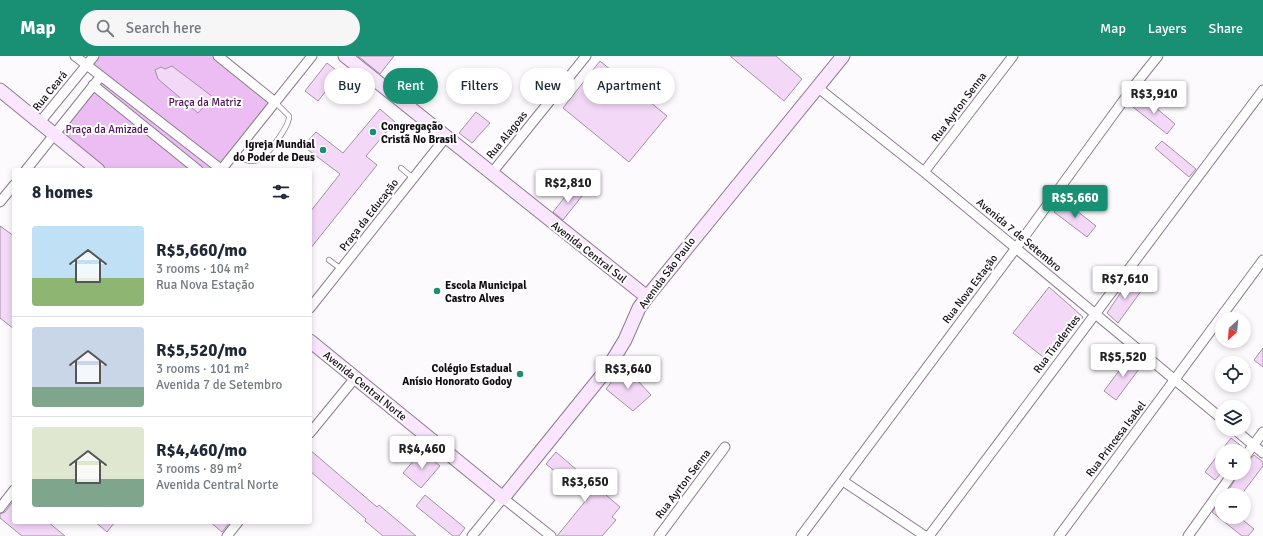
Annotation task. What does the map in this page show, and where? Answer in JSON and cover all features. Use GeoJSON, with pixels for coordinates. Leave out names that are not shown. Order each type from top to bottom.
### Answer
{"type":"FeatureCollection","features":[{"type":"Feature","properties":{"kind":"main road","name":"Avenida Central Sul"},"geometry":{"type":"LineString","coordinates":[[347,56],[491,174],[647,297]]}},
{"type":"Feature","properties":{"kind":"main road","name":"Avenida São Paulo"},"geometry":{"type":"LineString","coordinates":[[501,499],[608,368],[625,340],[639,308],[647,297],[843,56]]}},
{"type":"Feature","properties":{"kind":"main road"},"geometry":{"type":"LineString","coordinates":[[0,90],[96,168]]}},
{"type":"Feature","properties":{"kind":"main road","name":"Avenida Central Norte"},"geometry":{"type":"LineString","coordinates":[[312,343],[501,499]]}},
{"type":"Feature","properties":{"kind":"street"},"geometry":{"type":"LineString","coordinates":[[76,56],[218,168]]}},
{"type":"Feature","properties":{"kind":"street","name":"Rua Ceará"},"geometry":{"type":"LineString","coordinates":[[40,122],[94,56]]}},
{"type":"Feature","properties":{"kind":"street"},"geometry":{"type":"LineString","coordinates":[[218,56],[275,102]]}},
{"type":"Feature","properties":{"kind":"street"},"geometry":{"type":"LineString","coordinates":[[223,168],[312,56]]}},
{"type":"Feature","properties":{"kind":"street","name":"Rua Alagoas"},"geometry":{"type":"LineString","coordinates":[[491,174],[586,56]]}},
{"type":"Feature","properties":{"kind":"street","name":"Rua Ayrton Senna"},"geometry":{"type":"LineString","coordinates":[[924,172],[1013,56]]}},
{"type":"Feature","properties":{"kind":"street","name":"Rua Nova Estação"},"geometry":{"type":"LineString","coordinates":[[801,536],[1016,248],[1129,92],[1158,56]]}},
{"type":"Feature","properties":{"kind":"street"},"geometry":{"type":"LineString","coordinates":[[28,168],[101,75]]}},
{"type":"Feature","properties":{"kind":"street"},"geometry":{"type":"LineString","coordinates":[[93,86],[196,168]]}},
{"type":"Feature","properties":{"kind":"street","name":"Avenida 7 de Setembro"},"geometry":{"type":"LineString","coordinates":[[817,87],[924,172],[1215,413]]}},
{"type":"Feature","properties":{"kind":"street","name":"Rua Tiradentes"},"geometry":{"type":"LineString","coordinates":[[929,536],[1263,90]]}},
{"type":"Feature","properties":{"kind":"street","name":"Praça da Educação"},"geometry":{"type":"LineString","coordinates":[[312,305],[446,137]]}},
{"type":"Feature","properties":{"kind":"street"},"geometry":{"type":"LineString","coordinates":[[0,202],[12,187]]}},
{"type":"Feature","properties":{"kind":"street","name":"Rua Princesa Isabel"},"geometry":{"type":"LineString","coordinates":[[1059,536],[1263,260]]}},
{"type":"Feature","properties":{"kind":"street"},"geometry":{"type":"LineString","coordinates":[[312,431],[355,378]]}},
{"type":"Feature","properties":{"kind":"street"},"geometry":{"type":"LineString","coordinates":[[1251,448],[1263,432]]}},
{"type":"Feature","properties":{"kind":"street"},"geometry":{"type":"LineString","coordinates":[[1242,436],[1263,453]]}},
{"type":"Feature","properties":{"kind":"street","name":"Rua Ayrton Senna"},"geometry":{"type":"LineString","coordinates":[[659,536],[726,447]]}},
{"type":"Feature","properties":{"kind":"street"},"geometry":{"type":"LineString","coordinates":[[1188,536],[1228,480]]}},
{"type":"Feature","properties":{"kind":"street"},"geometry":{"type":"LineString","coordinates":[[843,481],[925,536]]}},
{"type":"Feature","properties":{"kind":"street"},"geometry":{"type":"LineString","coordinates":[[0,508],[12,493]]}},
{"type":"Feature","properties":{"kind":"street"},"geometry":{"type":"LineString","coordinates":[[468,536],[501,499]]}},
{"type":"Feature","properties":{"kind":"street"},"geometry":{"type":"LineString","coordinates":[[472,536],[501,499]]}},
{"type":"Feature","properties":{"kind":"street"},"geometry":{"type":"LineString","coordinates":[[501,499],[542,536]]}},
{"type":"Feature","properties":{"kind":"street","name":"Avenida Central Norte"},"geometry":{"type":"LineString","coordinates":[[501,499],[551,536]]}},
{"type":"Feature","properties":{"kind":"street"},"geometry":{"type":"LineString","coordinates":[[227,536],[236,524]]}},
{"type":"Feature","properties":{"kind":"lane"},"geometry":{"type":"LineString","coordinates":[[234,154],[243,159],[256,161],[265,155],[287,126],[289,119],[289,116],[275,102]]}},
{"type":"Feature","properties":{"kind":"lane"},"geometry":{"type":"LineString","coordinates":[[402,168],[413,178]]}},
{"type":"Feature","properties":{"kind":"lane"},"geometry":{"type":"LineString","coordinates":[[329,260],[341,269]]}},
{"type":"Feature","properties":{"kind":"green space"},"geometry":{"type":"Polygon","coordinates":[[[94,56],[218,56],[275,102],[223,168],[97,168],[55,134],[101,76],[87,65],[94,56]]]}},
{"type":"Feature","properties":{"kind":"building"},"geometry":{"type":"Polygon","coordinates":[[[358,56],[394,56],[385,68],[383,68],[380,74],[375,70],[375,68],[373,68],[358,56]]]}},
{"type":"Feature","properties":{"kind":"building"},"geometry":{"type":"Polygon","coordinates":[[[730,56],[776,56],[802,79],[784,101],[730,56]]]}},
{"type":"Feature","properties":{"kind":"building"},"geometry":{"type":"Polygon","coordinates":[[[600,61],[609,68],[594,68],[600,61]]]}},
{"type":"Feature","properties":{"kind":"building"},"geometry":{"type":"Polygon","coordinates":[[[327,63],[334,68],[324,68],[324,93],[318,101],[305,91],[327,63]]]}},
{"type":"Feature","properties":{"kind":"building"},"geometry":{"type":"Polygon","coordinates":[[[172,66],[213,97],[198,113],[158,79],[155,70],[161,67],[165,69],[172,66]]]}},
{"type":"Feature","properties":{"kind":"building"},"geometry":{"type":"Polygon","coordinates":[[[583,83],[583,104],[652,104],[667,116],[629,162],[563,108],[566,104],[575,104],[575,93],[583,83]]]}},
{"type":"Feature","properties":{"kind":"building"},"geometry":{"type":"Polygon","coordinates":[[[1142,96],[1175,124],[1167,134],[1133,107],[1142,96]]]}},
{"type":"Feature","properties":{"kind":"building"},"geometry":{"type":"Polygon","coordinates":[[[380,109],[395,122],[366,156],[377,165],[312,246],[312,209],[340,174],[303,146],[316,132],[343,153],[380,109]]]}},
{"type":"Feature","properties":{"kind":"building"},"geometry":{"type":"Polygon","coordinates":[[[476,112],[490,123],[472,143],[459,133],[476,112]]]}},
{"type":"Feature","properties":{"kind":"building"},"geometry":{"type":"Polygon","coordinates":[[[1162,141],[1196,169],[1189,177],[1155,148],[1162,141]]]}},
{"type":"Feature","properties":{"kind":"building"},"geometry":{"type":"Polygon","coordinates":[[[572,188],[582,196],[563,220],[553,212],[572,188]]]}},
{"type":"Feature","properties":{"kind":"building"},"geometry":{"type":"Polygon","coordinates":[[[1063,200],[1096,226],[1087,237],[1054,212],[1063,200]]]}},
{"type":"Feature","properties":{"kind":"building"},"geometry":{"type":"Polygon","coordinates":[[[0,226],[12,235],[12,327],[0,318],[0,226]]]}},
{"type":"Feature","properties":{"kind":"building"},"geometry":{"type":"Polygon","coordinates":[[[1131,277],[1144,287],[1118,323],[1107,313],[1131,277]]]}},
{"type":"Feature","properties":{"kind":"building"},"geometry":{"type":"Polygon","coordinates":[[[1049,287],[1083,317],[1048,361],[1013,333],[1049,287]]]}},
{"type":"Feature","properties":{"kind":"building"},"geometry":{"type":"Polygon","coordinates":[[[1263,348],[1263,367],[1254,360],[1263,348]]]}},
{"type":"Feature","properties":{"kind":"building"},"geometry":{"type":"Polygon","coordinates":[[[1130,356],[1142,365],[1116,400],[1104,391],[1130,356]]]}},
{"type":"Feature","properties":{"kind":"building"},"geometry":{"type":"Polygon","coordinates":[[[624,366],[651,395],[633,411],[606,389],[624,366]]]}},
{"type":"Feature","properties":{"kind":"building"},"geometry":{"type":"Polygon","coordinates":[[[1231,438],[1239,444],[1226,444],[1231,438]]]}},
{"type":"Feature","properties":{"kind":"building"},"geometry":{"type":"Polygon","coordinates":[[[422,451],[440,466],[421,488],[403,473],[422,451]]]}},
{"type":"Feature","properties":{"kind":"building"},"geometry":{"type":"Polygon","coordinates":[[[312,452],[377,507],[379,505],[416,536],[383,536],[365,521],[366,519],[312,473],[312,452]]]}},
{"type":"Feature","properties":{"kind":"building"},"geometry":{"type":"Polygon","coordinates":[[[556,452],[620,507],[612,517],[616,520],[602,536],[557,536],[588,498],[546,464],[556,452]]]}},
{"type":"Feature","properties":{"kind":"building"},"geometry":{"type":"Polygon","coordinates":[[[1254,455],[1263,462],[1263,466],[1246,488],[1230,488],[1235,480],[1251,480],[1251,458],[1254,455]]]}},
{"type":"Feature","properties":{"kind":"building"},"geometry":{"type":"Polygon","coordinates":[[[1215,459],[1215,480],[1205,472],[1215,459]]]}},
{"type":"Feature","properties":{"kind":"building"},"geometry":{"type":"Polygon","coordinates":[[[425,495],[465,528],[459,536],[453,536],[416,506],[425,495]]]}},
{"type":"Feature","properties":{"kind":"building"},"geometry":{"type":"Polygon","coordinates":[[[12,503],[12,524],[50,524],[65,536],[22,536],[0,518],[0,514],[5,512],[12,503]]]}},
{"type":"Feature","properties":{"kind":"building"},"geometry":{"type":"Polygon","coordinates":[[[97,524],[113,524],[107,532],[97,524]]]}},
{"type":"Feature","properties":{"kind":"building"},"geometry":{"type":"Polygon","coordinates":[[[212,524],[228,524],[222,532],[212,524]]]}},
{"type":"Feature","properties":{"kind":"building"},"geometry":{"type":"Polygon","coordinates":[[[1227,524],[1248,524],[1254,529],[1248,536],[1242,536],[1227,524]]]}},
{"type":"Feature","properties":{"kind":"place","name":"Congregação Cristã No Brasil"},"geometry":{"type":"Point","coordinates":[373,132]}},
{"type":"Feature","properties":{"kind":"place","name":"Igreja Mundial do Poder de Deus"},"geometry":{"type":"Point","coordinates":[323,150]}},
{"type":"Feature","properties":{"kind":"place","name":"Escola Municipal Castro Alves"},"geometry":{"type":"Point","coordinates":[437,291]}},
{"type":"Feature","properties":{"kind":"place","name":"Colégio Estadual Anísio Honorato Godoy"},"geometry":{"type":"Point","coordinates":[520,374]}},
{"type":"Feature","properties":{"kind":"park label","name":"Praça da Matriz"},"geometry":{"type":"Point","coordinates":[205,102]}},
{"type":"Feature","properties":{"kind":"park label","name":"Praça da Amizade"},"geometry":{"type":"Point","coordinates":[107,129]}}]}
